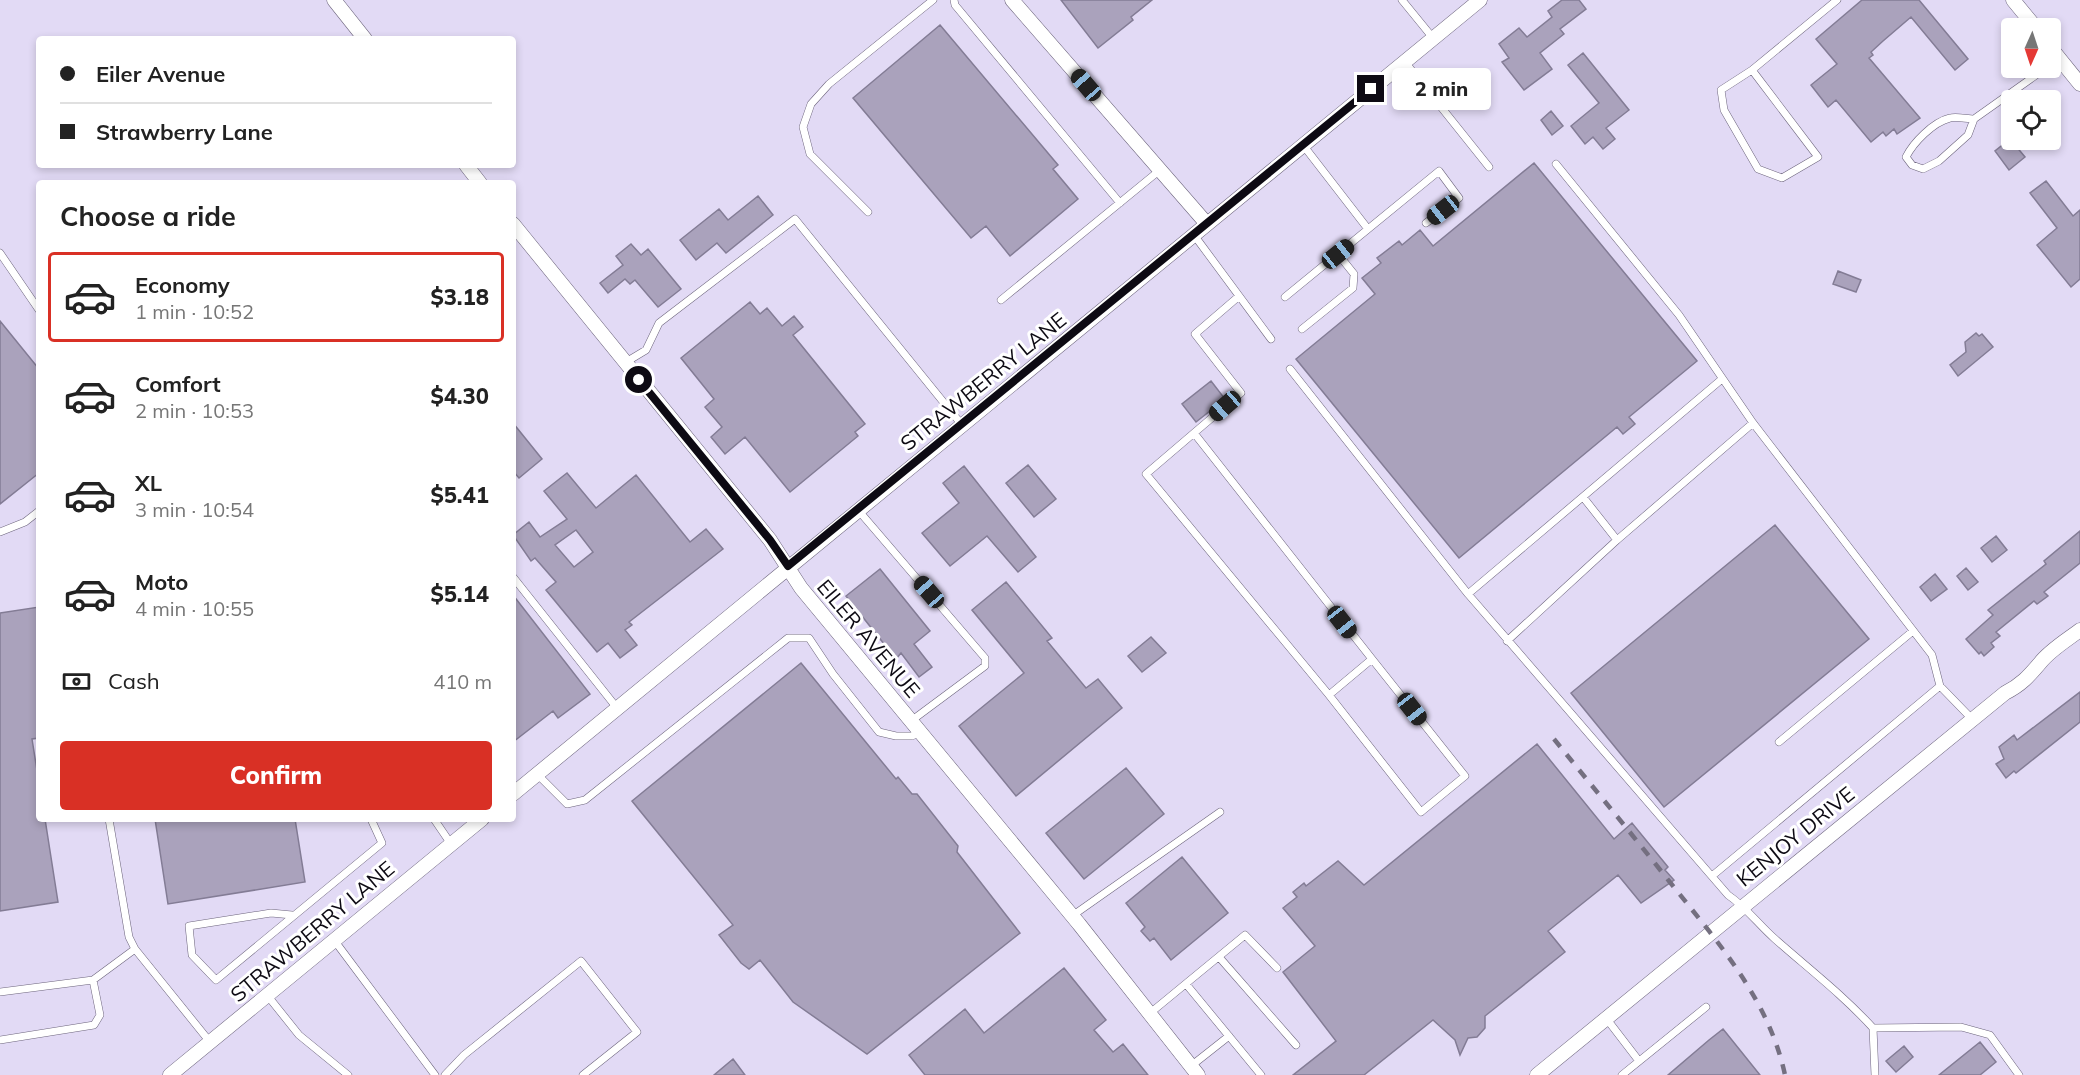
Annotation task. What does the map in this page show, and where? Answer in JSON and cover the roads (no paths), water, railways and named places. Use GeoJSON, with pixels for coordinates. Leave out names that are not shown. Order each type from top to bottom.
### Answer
{"type":"FeatureCollection","features":[{"type":"Feature","properties":{"kind":"street"},"geometry":{"type":"LineString","coordinates":[[334,0],[363,36]]}},
{"type":"Feature","properties":{"kind":"street"},"geometry":{"type":"LineString","coordinates":[[1012,0],[1207,224]]}},
{"type":"Feature","properties":{"kind":"street","name":"STRAWBERRY LANE"},"geometry":{"type":"LineString","coordinates":[[516,792],[1480,0]]}},
{"type":"Feature","properties":{"kind":"street"},"geometry":{"type":"LineString","coordinates":[[2013,0],[2028,18]]}},
{"type":"Feature","properties":{"kind":"street"},"geometry":{"type":"LineString","coordinates":[[2061,67],[2080,84]]}},
{"type":"Feature","properties":{"kind":"street"},"geometry":{"type":"LineString","coordinates":[[468,168],[478,180]]}},
{"type":"Feature","properties":{"kind":"street","name":"EILER AVENUE"},"geometry":{"type":"LineString","coordinates":[[516,228],[770,540],[801,588],[1072,916],[1195,1070]]}},
{"type":"Feature","properties":{"kind":"street","name":"KENJOY DRIVE"},"geometry":{"type":"LineString","coordinates":[[1537,1075],[1972,719],[2034,673],[2040,663],[2080,630]]}},
{"type":"Feature","properties":{"kind":"street","name":"STRAWBERRY LANE"},"geometry":{"type":"LineString","coordinates":[[170,1075],[478,822]]}},
{"type":"Feature","properties":{"kind":"lane"},"geometry":{"type":"LineString","coordinates":[[868,212],[810,154],[803,127],[811,104],[829,84],[933,0]]}},
{"type":"Feature","properties":{"kind":"lane"},"geometry":{"type":"LineString","coordinates":[[954,0],[955,5],[1120,202]]}},
{"type":"Feature","properties":{"kind":"lane"},"geometry":{"type":"LineString","coordinates":[[1402,0],[1433,38]]}},
{"type":"Feature","properties":{"kind":"lane"},"geometry":{"type":"LineString","coordinates":[[1752,70],[1818,157],[1782,178],[1758,170],[1724,110],[1721,90],[1752,70],[1837,0]]}},
{"type":"Feature","properties":{"kind":"lane"},"geometry":{"type":"LineString","coordinates":[[1405,62],[1489,167]]}},
{"type":"Feature","properties":{"kind":"lane"},"geometry":{"type":"LineString","coordinates":[[1974,119],[1950,117],[1910,148],[1906,158],[1912,165],[1923,169],[1938,161],[1968,135],[1974,119],[2032,78]]}},
{"type":"Feature","properties":{"kind":"lane"},"geometry":{"type":"LineString","coordinates":[[1304,145],[1368,229]]}},
{"type":"Feature","properties":{"kind":"lane"},"geometry":{"type":"LineString","coordinates":[[1556,164],[1679,315],[1753,423],[1932,655],[1940,686],[1972,719]]}},
{"type":"Feature","properties":{"kind":"lane"},"geometry":{"type":"LineString","coordinates":[[1001,300],[1160,170]]}},
{"type":"Feature","properties":{"kind":"lane"},"geometry":{"type":"LineString","coordinates":[[1285,297],[1439,171],[1460,198],[1426,223]]}},
{"type":"Feature","properties":{"kind":"lane"},"geometry":{"type":"LineString","coordinates":[[625,363],[646,350],[660,323],[795,219],[962,425]]}},
{"type":"Feature","properties":{"kind":"lane"},"geometry":{"type":"LineString","coordinates":[[1194,235],[1271,339]]}},
{"type":"Feature","properties":{"kind":"lane"},"geometry":{"type":"LineString","coordinates":[[0,253],[36,306]]}},
{"type":"Feature","properties":{"kind":"lane"},"geometry":{"type":"LineString","coordinates":[[1302,329],[1353,288],[1354,274],[1338,254]]}},
{"type":"Feature","properties":{"kind":"lane"},"geometry":{"type":"LineString","coordinates":[[1194,433],[1465,776],[1421,812],[1329,696],[1146,474],[1194,433],[1241,393],[1195,334],[1238,297]]}},
{"type":"Feature","properties":{"kind":"lane"},"geometry":{"type":"LineString","coordinates":[[1290,369],[1507,641],[1712,876],[1773,937],[1849,1002],[1873,1028],[1875,1075]]}},
{"type":"Feature","properties":{"kind":"lane"},"geometry":{"type":"LineString","coordinates":[[1468,594],[1722,379]]}},
{"type":"Feature","properties":{"kind":"lane"},"geometry":{"type":"LineString","coordinates":[[1507,641],[1617,540],[1753,423]]}},
{"type":"Feature","properties":{"kind":"lane"},"geometry":{"type":"LineString","coordinates":[[1583,496],[1617,540]]}},
{"type":"Feature","properties":{"kind":"lane"},"geometry":{"type":"LineString","coordinates":[[537,774],[567,804],[585,800],[788,638],[809,638],[832,674],[879,732],[904,736],[985,666],[985,658],[858,510]]}},
{"type":"Feature","properties":{"kind":"lane"},"geometry":{"type":"LineString","coordinates":[[0,532],[25,522],[36,513]]}},
{"type":"Feature","properties":{"kind":"lane"},"geometry":{"type":"LineString","coordinates":[[516,581],[617,708]]}},
{"type":"Feature","properties":{"kind":"lane"},"geometry":{"type":"LineString","coordinates":[[1779,742],[1913,631]]}},
{"type":"Feature","properties":{"kind":"lane"},"geometry":{"type":"LineString","coordinates":[[1329,696],[1372,659]]}},
{"type":"Feature","properties":{"kind":"lane"},"geometry":{"type":"LineString","coordinates":[[1712,876],[1940,686]]}},
{"type":"Feature","properties":{"kind":"lane"},"geometry":{"type":"LineString","coordinates":[[1072,916],[1220,812]]}},
{"type":"Feature","properties":{"kind":"lane"},"geometry":{"type":"LineString","coordinates":[[109,822],[126,924],[135,949],[210,1042]]}},
{"type":"Feature","properties":{"kind":"lane"},"geometry":{"type":"LineString","coordinates":[[292,915],[271,913],[189,926],[192,955],[216,980],[382,843],[372,822]]}},
{"type":"Feature","properties":{"kind":"lane"},"geometry":{"type":"LineString","coordinates":[[436,822],[452,844]]}},
{"type":"Feature","properties":{"kind":"lane"},"geometry":{"type":"LineString","coordinates":[[1149,1014],[1245,935],[1277,968]]}},
{"type":"Feature","properties":{"kind":"lane"},"geometry":{"type":"LineString","coordinates":[[334,940],[435,1075]]}},
{"type":"Feature","properties":{"kind":"lane"},"geometry":{"type":"LineString","coordinates":[[0,992],[93,980],[135,949]]}},
{"type":"Feature","properties":{"kind":"lane"},"geometry":{"type":"LineString","coordinates":[[1219,957],[1296,1045]]}},
{"type":"Feature","properties":{"kind":"lane"},"geometry":{"type":"LineString","coordinates":[[445,1075],[464,1055],[581,961],[637,1032],[583,1075]]}},
{"type":"Feature","properties":{"kind":"lane"},"geometry":{"type":"LineString","coordinates":[[0,1040],[94,1026],[100,1015],[93,980]]}},
{"type":"Feature","properties":{"kind":"lane"},"geometry":{"type":"LineString","coordinates":[[1186,984],[1261,1075]]}},
{"type":"Feature","properties":{"kind":"lane"},"geometry":{"type":"LineString","coordinates":[[267,995],[299,1035],[348,1075]]}},
{"type":"Feature","properties":{"kind":"lane"},"geometry":{"type":"LineString","coordinates":[[1622,1075],[1706,1007]]}},
{"type":"Feature","properties":{"kind":"lane"},"geometry":{"type":"LineString","coordinates":[[1606,1018],[1639,1061]]}},
{"type":"Feature","properties":{"kind":"lane"},"geometry":{"type":"LineString","coordinates":[[1873,1028],[1961,1027],[1990,1035],[2019,1075]]}},
{"type":"Feature","properties":{"kind":"lane"},"geometry":{"type":"LineString","coordinates":[[1195,1070],[1229,1036]]}},
{"type":"Feature","properties":{"kind":"railway"},"geometry":{"type":"LineString","coordinates":[[1554,739],[1705,926],[1739,972],[1767,1021],[1785,1075]]}}]}
